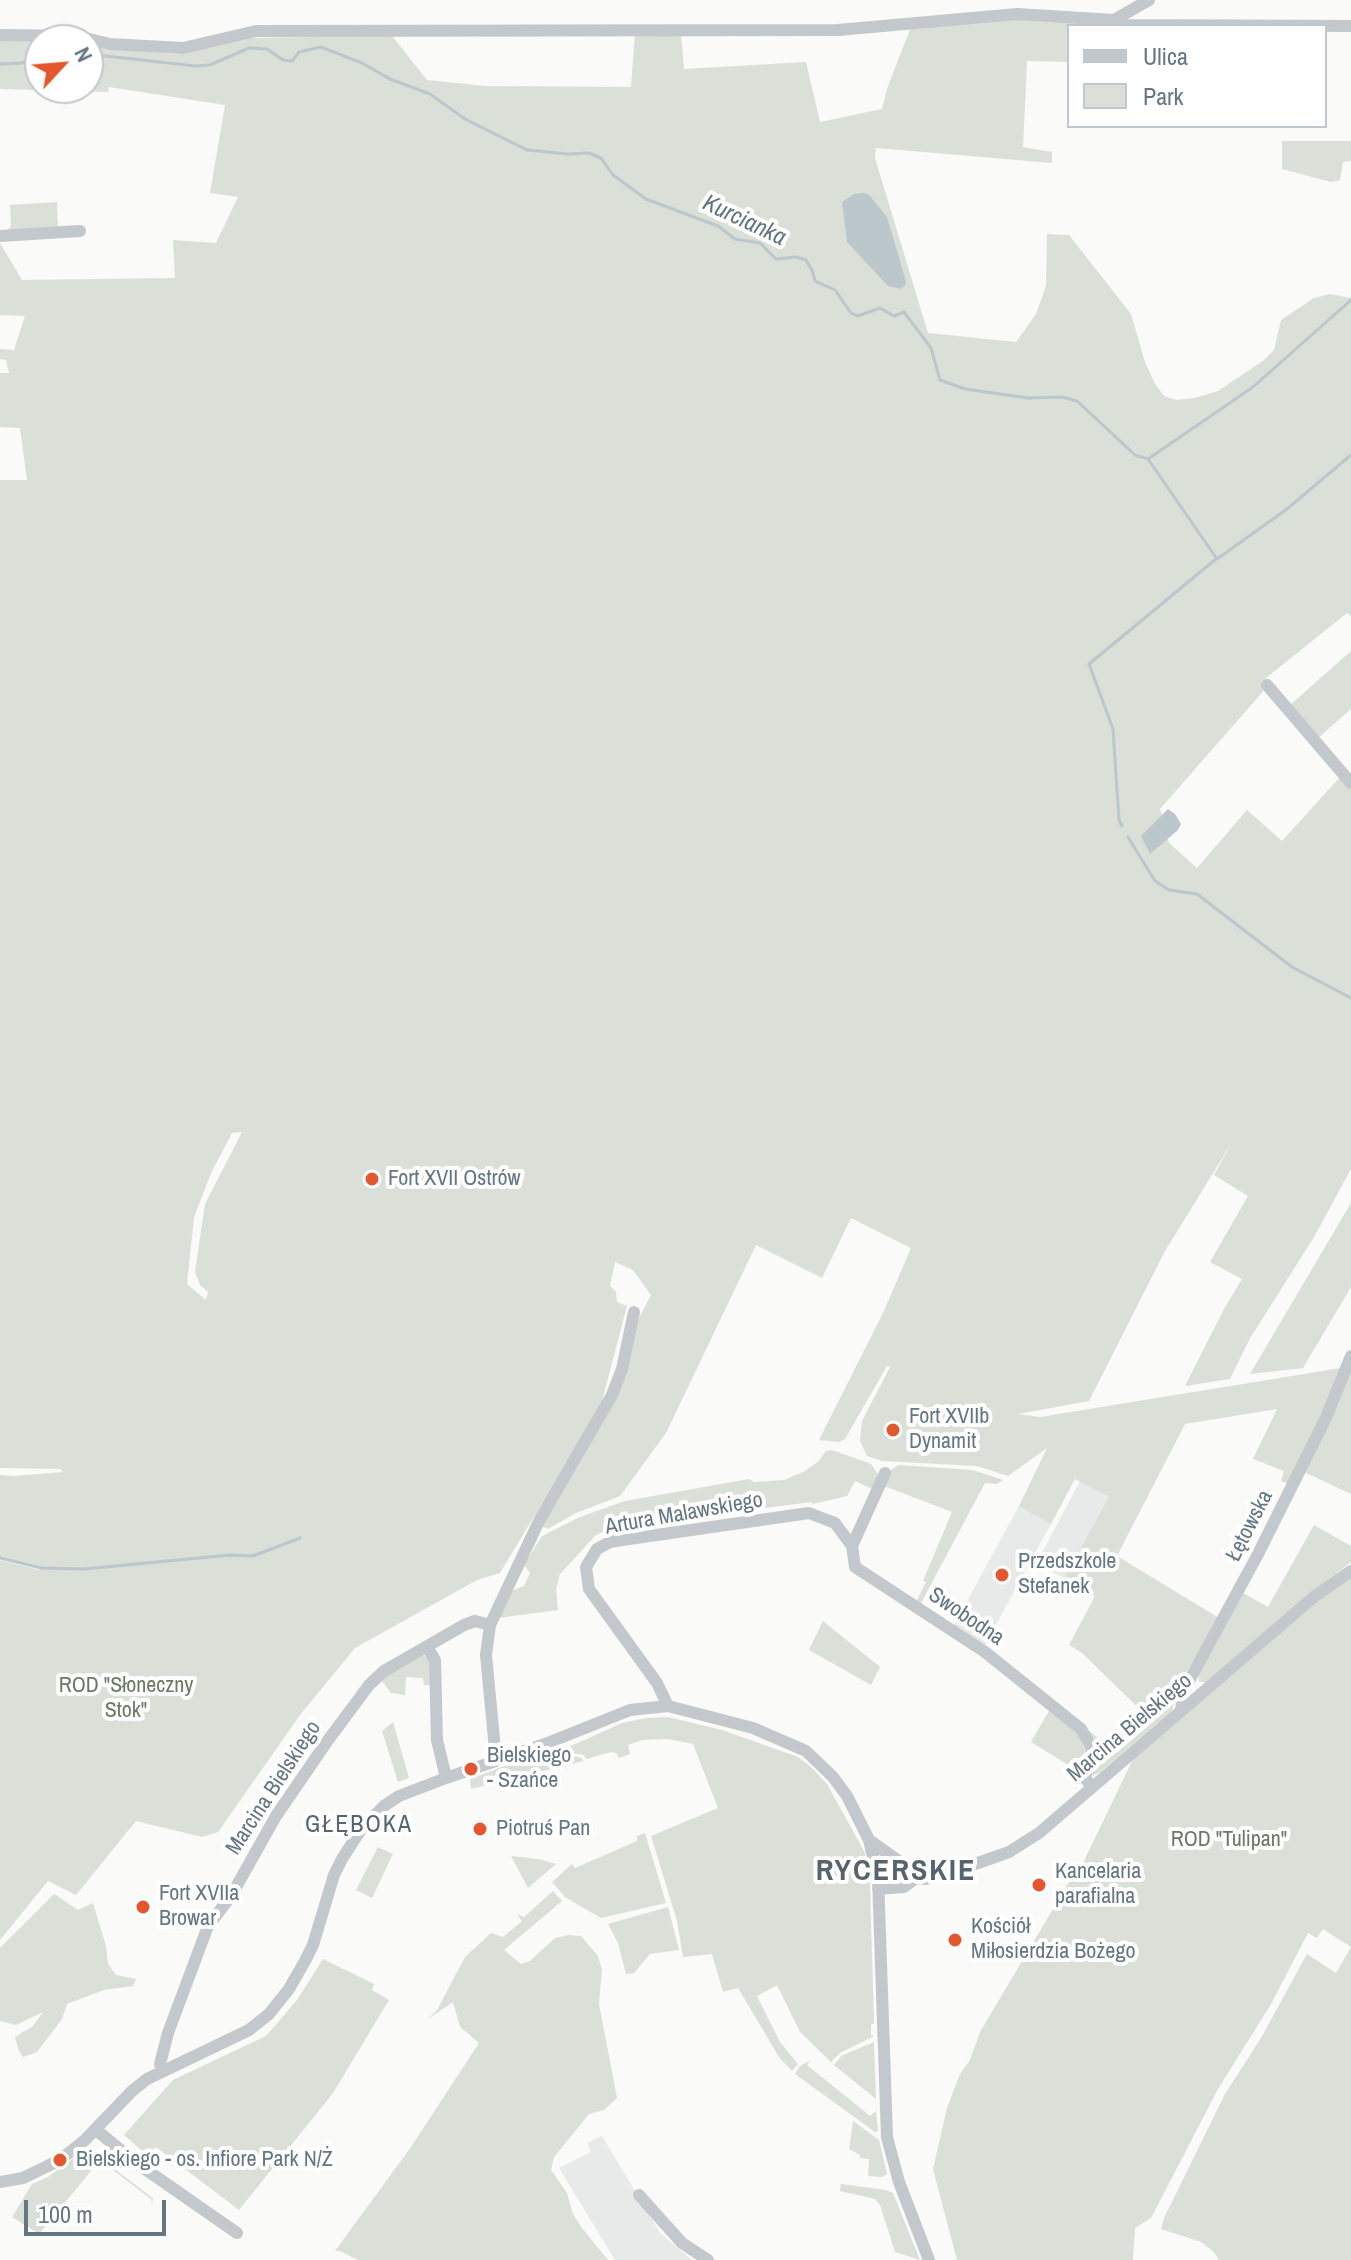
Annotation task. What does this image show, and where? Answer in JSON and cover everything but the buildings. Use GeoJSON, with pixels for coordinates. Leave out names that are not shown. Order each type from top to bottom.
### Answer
{"type":"FeatureCollection","features":[{"type":"Feature","properties":{"kind":"street"},"geometry":{"type":"LineString","coordinates":[[1114,20],[1149,0]]}},
{"type":"Feature","properties":{"kind":"street"},"geometry":{"type":"LineString","coordinates":[[0,35],[77,36],[110,44],[183,48],[256,31],[838,30],[1017,14],[1114,20],[1124,24]]}},
{"type":"Feature","properties":{"kind":"street"},"geometry":{"type":"LineString","coordinates":[[1327,26],[1351,26]]}},
{"type":"Feature","properties":{"kind":"street"},"geometry":{"type":"LineString","coordinates":[[0,236],[80,231]]}},
{"type":"Feature","properties":{"kind":"street"},"geometry":{"type":"LineString","coordinates":[[1267,685],[1351,783]]}},
{"type":"Feature","properties":{"kind":"street"},"geometry":{"type":"LineString","coordinates":[[496,1760],[486,1655],[490,1625],[540,1519],[612,1395],[622,1369],[634,1312]]}},
{"type":"Feature","properties":{"kind":"street","name":"Łętowska"},"geometry":{"type":"LineString","coordinates":[[1181,1711],[1183,1692],[1257,1556],[1325,1420],[1350,1360]]}},
{"type":"Feature","properties":{"kind":"street"},"geometry":{"type":"LineString","coordinates":[[852,1546],[885,1473]]}},
{"type":"Feature","properties":{"kind":"street","name":"Artura Malawskiego"},"geometry":{"type":"LineString","coordinates":[[668,1706],[657,1683],[589,1589],[586,1567],[592,1555],[603,1545],[809,1513],[835,1523],[852,1546]]}},
{"type":"Feature","properties":{"kind":"street","name":"Swobodna"},"geometry":{"type":"LineString","coordinates":[[852,1546],[853,1560],[860,1571],[985,1652],[1081,1729],[1092,1748],[1085,1778],[1091,1786]]}},
{"type":"Feature","properties":{"kind":"street","name":"Marcina Bielskiego"},"geometry":{"type":"LineString","coordinates":[[878,1889],[904,1887],[916,1878],[939,1876],[1009,1852],[1043,1830],[1315,1596],[1351,1571]]}},
{"type":"Feature","properties":{"kind":"street","name":"Marcina Bielskiego"},"geometry":{"type":"LineString","coordinates":[[163,2070],[160,2064],[168,2033],[208,1926],[231,1896],[281,1808],[369,1685],[384,1671],[464,1625],[475,1621],[490,1625]]}},
{"type":"Feature","properties":{"kind":"street"},"geometry":{"type":"LineString","coordinates":[[427,1647],[435,1660],[437,1740],[446,1778]]}},
{"type":"Feature","properties":{"kind":"street"},"geometry":{"type":"LineString","coordinates":[[0,2182],[23,2178],[49,2166],[73,2150],[132,2091],[163,2070],[249,2030],[269,2014],[289,1989],[313,1945],[334,1875],[360,1831],[384,1806],[399,1796],[630,1710],[668,1706],[753,1728],[806,1751],[847,1796],[869,1840],[877,1869],[887,2137],[899,2182],[929,2260]]}},
{"type":"Feature","properties":{"kind":"street"},"geometry":{"type":"LineString","coordinates":[[869,1840],[910,1869],[916,1878]]}},
{"type":"Feature","properties":{"kind":"street"},"geometry":{"type":"LineString","coordinates":[[877,1869],[885,1861],[895,1858]]}},
{"type":"Feature","properties":{"kind":"street"},"geometry":{"type":"LineString","coordinates":[[95,2129],[135,2162],[237,2233]]}},
{"type":"Feature","properties":{"kind":"street"},"geometry":{"type":"LineString","coordinates":[[639,2195],[682,2243],[708,2260]]}},
{"type":"Feature","properties":{"kind":"shaded area"},"geometry":{"type":"Polygon","coordinates":[[[864,193],[887,217],[905,278],[906,284],[901,289],[888,286],[847,242],[842,202],[854,194],[864,193]]]}},
{"type":"Feature","properties":{"kind":"shaded area"},"geometry":{"type":"Polygon","coordinates":[[[1168,809],[1181,824],[1150,854],[1141,836],[1168,809]]]}},
{"type":"Feature","properties":{"kind":"shaded area"},"geometry":{"type":"Polygon","coordinates":[[[1080,1481],[1109,1497],[1064,1578],[1036,1564],[1080,1481]]]}},
{"type":"Feature","properties":{"kind":"shaded area","name":"Przedszkole Stefanek"},"geometry":{"type":"Polygon","coordinates":[[[1019,1506],[1051,1524],[985,1645],[953,1627],[1019,1506]]]}},
{"type":"Feature","properties":{"kind":"shaded area"},"geometry":{"type":"Polygon","coordinates":[[[602,2136],[660,2233],[692,2260],[615,2260],[559,2168],[591,2152],[587,2143],[602,2136]]]}},
{"type":"Feature","properties":{"kind":"green space","name":"ROD \"Słoneczny Stok\""},"geometry":{"type":"Polygon","coordinates":[[[1010,17],[1089,24],[1067,24],[1067,62],[1027,61],[1023,147],[1052,152],[1052,163],[876,148],[875,158],[928,333],[1016,342],[1036,314],[1046,286],[1047,234],[1069,235],[1131,314],[1155,384],[1164,396],[1176,400],[1218,391],[1263,361],[1274,350],[1281,320],[1314,298],[1330,294],[1351,298],[1351,616],[1347,613],[1261,682],[1266,688],[1160,809],[1169,843],[1197,868],[1247,810],[1282,841],[1341,776],[1351,787],[1351,1169],[1314,1237],[1249,1340],[1230,1379],[1185,1386],[1242,1279],[1210,1262],[1248,1196],[1214,1175],[1231,1144],[1165,1251],[1089,1401],[1018,1414],[1040,1417],[1341,1368],[1330,1400],[1289,1484],[1281,1481],[1284,1471],[1253,1459],[1277,1409],[1185,1424],[1117,1556],[1219,1618],[1177,1688],[1172,1711],[1093,1775],[1087,1729],[1116,1753],[1153,1722],[1082,1653],[1069,1645],[1095,1596],[1064,1578],[1109,1497],[1075,1479],[1051,1524],[1019,1506],[1047,1448],[1008,1476],[977,1466],[882,1461],[867,1456],[860,1441],[862,1421],[890,1367],[887,1366],[845,1439],[839,1442],[819,1440],[884,1311],[911,1248],[851,1218],[822,1278],[756,1245],[666,1433],[620,1496],[576,1513],[548,1529],[542,1526],[620,1386],[639,1318],[651,1295],[633,1270],[615,1262],[610,1286],[616,1292],[617,1302],[627,1306],[601,1405],[500,1573],[477,1580],[355,1648],[300,1715],[218,1832],[202,1837],[136,1821],[76,1895],[48,1881],[0,1940],[0,1560],[40,1570],[40,1567],[0,1557],[0,1475],[63,1472],[61,1469],[0,1468],[0,480],[27,480],[20,428],[0,427],[0,373],[9,373],[6,360],[0,359],[0,349],[14,350],[25,316],[0,315],[0,243],[22,280],[175,278],[173,240],[216,243],[238,197],[210,193],[225,105],[109,87],[108,92],[104,92],[104,45],[175,54],[243,38],[392,36],[427,80],[486,86],[631,87],[635,33],[681,34],[684,69],[806,62],[820,122],[882,109],[911,27],[1010,17]],[[242,1132],[232,1133],[212,1171],[194,1217],[187,1284],[206,1300],[208,1292],[200,1285],[195,1272],[205,1204],[242,1132]]]}},
{"type":"Feature","properties":{"kind":"green space"},"geometry":{"type":"Polygon","coordinates":[[[0,40],[24,40],[24,90],[0,89],[0,40]]]}},
{"type":"Feature","properties":{"kind":"green space"},"geometry":{"type":"Polygon","coordinates":[[[1282,141],[1351,141],[1351,161],[1343,162],[1340,180],[1331,182],[1282,169],[1282,141]]]}},
{"type":"Feature","properties":{"kind":"green space"},"geometry":{"type":"Polygon","coordinates":[[[57,202],[58,228],[5,233],[11,226],[10,205],[57,202]]]}},
{"type":"Feature","properties":{"kind":"green space"},"geometry":{"type":"Polygon","coordinates":[[[1351,651],[1351,709],[1318,738],[1289,706],[1351,651]]]}},
{"type":"Feature","properties":{"kind":"green space"},"geometry":{"type":"Polygon","coordinates":[[[1351,1203],[1351,1287],[1303,1368],[1250,1374],[1351,1203]]]}},
{"type":"Feature","properties":{"kind":"green space"},"geometry":{"type":"Polygon","coordinates":[[[1351,1371],[1351,1494],[1304,1472],[1351,1371]]]}},
{"type":"Feature","properties":{"kind":"green space"},"geometry":{"type":"Polygon","coordinates":[[[832,1450],[871,1464],[879,1476],[872,1489],[855,1481],[847,1496],[813,1504],[614,1527],[596,1535],[560,1574],[556,1589],[558,1610],[498,1618],[511,1591],[524,1586],[530,1573],[524,1565],[542,1536],[580,1517],[625,1501],[749,1479],[754,1482],[784,1480],[805,1471],[819,1461],[826,1451],[832,1450]]]}},
{"type":"Feature","properties":{"kind":"green space"},"geometry":{"type":"Polygon","coordinates":[[[899,1465],[973,1470],[1003,1480],[997,1484],[985,1483],[920,1605],[916,1602],[926,1582],[923,1581],[952,1512],[884,1486],[891,1470],[899,1465]]]}},
{"type":"Feature","properties":{"kind":"green space"},"geometry":{"type":"Polygon","coordinates":[[[1314,1525],[1351,1546],[1351,1562],[1298,1603],[1267,1634],[1206,1683],[1199,1681],[1198,1674],[1243,1593],[1268,1607],[1314,1525]]]}},
{"type":"Feature","properties":{"kind":"green space","name":"ROD \"Tulipan\""},"geometry":{"type":"Polygon","coordinates":[[[1351,1577],[1351,1947],[1323,1929],[1317,1938],[1308,1933],[1271,2004],[1218,2089],[1151,2218],[1135,2228],[1133,2260],[957,2260],[933,2169],[947,2108],[980,2032],[1083,1863],[1134,1757],[1311,1605],[1351,1577]]]}},
{"type":"Feature","properties":{"kind":"green space"},"geometry":{"type":"Polygon","coordinates":[[[823,1621],[880,1667],[871,1685],[809,1650],[823,1621]]]}},
{"type":"Feature","properties":{"kind":"green space"},"geometry":{"type":"Polygon","coordinates":[[[422,1655],[429,1658],[433,1685],[424,1685],[423,1678],[406,1677],[405,1695],[391,1693],[382,1677],[422,1655]]]}},
{"type":"Feature","properties":{"kind":"green space"},"geometry":{"type":"Polygon","coordinates":[[[1049,1711],[1076,1731],[1087,1746],[1086,1761],[1078,1771],[1031,1742],[1049,1711]]]}},
{"type":"Feature","properties":{"kind":"green space"},"geometry":{"type":"Polygon","coordinates":[[[668,1717],[722,1730],[798,1757],[827,1784],[865,1853],[870,1886],[874,2023],[871,2025],[871,2035],[874,2036],[840,2053],[831,2062],[800,2032],[777,1985],[757,1996],[780,2042],[798,2064],[792,2071],[779,2057],[738,1988],[723,1992],[712,1954],[683,1957],[677,1921],[651,1836],[718,1808],[693,1744],[668,1739],[642,1740],[628,1745],[630,1754],[619,1758],[611,1752],[586,1759],[584,1755],[571,1753],[569,1747],[622,1723],[668,1717]]]}},
{"type":"Feature","properties":{"kind":"green space"},"geometry":{"type":"Polygon","coordinates":[[[393,1722],[409,1778],[398,1782],[382,1731],[393,1722]]]}},
{"type":"Feature","properties":{"kind":"green space"},"geometry":{"type":"Polygon","coordinates":[[[566,1749],[570,1755],[583,1761],[471,1789],[470,1779],[520,1760],[566,1749]]]}},
{"type":"Feature","properties":{"kind":"green space"},"geometry":{"type":"Polygon","coordinates":[[[645,1833],[666,1903],[601,1918],[565,1897],[552,1882],[572,1864],[575,1868],[637,1841],[637,1836],[645,1833]]]}},
{"type":"Feature","properties":{"kind":"green space"},"geometry":{"type":"Polygon","coordinates":[[[378,1847],[393,1854],[372,1898],[356,1890],[378,1847]]]}},
{"type":"Feature","properties":{"kind":"green space"},"geometry":{"type":"Polygon","coordinates":[[[511,1856],[538,1859],[556,1864],[528,1888],[511,1856]]]}},
{"type":"Feature","properties":{"kind":"green space"},"geometry":{"type":"Polygon","coordinates":[[[553,1891],[562,1901],[504,1950],[521,1964],[530,1961],[555,1938],[569,1935],[581,1936],[598,1956],[602,1970],[599,2004],[617,2098],[604,2110],[589,2114],[554,2157],[551,2170],[567,2193],[573,2214],[608,2260],[358,2260],[335,2251],[411,2147],[479,2043],[460,2027],[453,2002],[428,2019],[437,2010],[465,1957],[491,1933],[503,1937],[522,1921],[517,1914],[524,1917],[553,1891]]]}},
{"type":"Feature","properties":{"kind":"green space"},"geometry":{"type":"Polygon","coordinates":[[[54,1894],[78,1910],[93,1903],[108,1964],[116,1975],[136,1979],[133,1986],[104,1990],[67,2004],[62,2019],[37,2052],[23,2057],[15,2037],[33,2026],[43,2012],[16,2025],[0,2021],[0,1948],[54,1894]]]}},
{"type":"Feature","properties":{"kind":"green space"},"geometry":{"type":"Polygon","coordinates":[[[668,1907],[679,1950],[650,1954],[634,1973],[626,1974],[618,1943],[608,1924],[668,1907]]]}},
{"type":"Feature","properties":{"kind":"green space"},"geometry":{"type":"Polygon","coordinates":[[[1351,1947],[1351,2260],[1219,2260],[1201,2242],[1161,2229],[1225,2094],[1261,2038],[1307,1954],[1336,1973],[1351,1947]]]}},
{"type":"Feature","properties":{"kind":"green space"},"geometry":{"type":"Polygon","coordinates":[[[323,1959],[374,1984],[372,1990],[389,2000],[333,2093],[239,2210],[156,2147],[147,2155],[124,2135],[173,2080],[266,2036],[297,2000],[323,1959]]]}},
{"type":"Feature","properties":{"kind":"green space"},"geometry":{"type":"Polygon","coordinates":[[[874,2042],[876,2099],[834,2065],[841,2056],[874,2042]]]}},
{"type":"Feature","properties":{"kind":"green space"},"geometry":{"type":"Polygon","coordinates":[[[811,2060],[807,2065],[870,2116],[876,2111],[878,2131],[875,2132],[795,2074],[800,2066],[811,2060]]]}},
{"type":"Feature","properties":{"kind":"green space"},"geometry":{"type":"Polygon","coordinates":[[[853,2121],[879,2140],[887,2174],[882,2177],[868,2176],[869,2159],[860,2158],[849,2149],[853,2121]]]}},
{"type":"Feature","properties":{"kind":"green space"},"geometry":{"type":"Polygon","coordinates":[[[87,2148],[150,2196],[153,2199],[152,2203],[151,2199],[100,2160],[39,2234],[12,2217],[32,2184],[48,2177],[87,2148]]]}},
{"type":"Feature","properties":{"kind":"green space"},"geometry":{"type":"Polygon","coordinates":[[[841,2184],[893,2193],[920,2260],[895,2252],[880,2205],[875,2199],[840,2191],[841,2184]]]}},
{"type":"Feature","properties":{"kind":"waterway","name":"Kurcianka"},"geometry":{"type":"LineString","coordinates":[[104,56],[195,66],[210,65],[249,48],[267,49],[283,60],[292,61],[299,52],[321,47],[430,94],[465,119],[527,150],[589,153],[601,158],[613,175],[646,199],[718,226],[735,239],[760,243],[776,259],[796,257],[806,260],[815,281],[835,290],[851,313],[858,316],[880,308],[894,316],[904,312],[931,348],[940,380],[965,389],[1077,401],[1135,455],[1148,459],[1217,559],[1287,509],[1351,455]]}},
{"type":"Feature","properties":{"kind":"waterway","name":"Kurcianka"},"geometry":{"type":"LineString","coordinates":[[0,64],[24,62]]}},
{"type":"Feature","properties":{"kind":"waterway"},"geometry":{"type":"LineString","coordinates":[[1148,459],[1253,387],[1351,300]]}},
{"type":"Feature","properties":{"kind":"waterway"},"geometry":{"type":"LineString","coordinates":[[1122,826],[1119,820],[1113,729],[1089,664],[1216,559]]}},
{"type":"Feature","properties":{"kind":"waterway"},"geometry":{"type":"LineString","coordinates":[[1128,837],[1155,881],[1169,890],[1197,894],[1292,967],[1351,998]]}},
{"type":"Feature","properties":{"kind":"waterway"},"geometry":{"type":"LineString","coordinates":[[0,1558],[41,1568],[84,1569],[230,1555],[253,1556],[300,1538]]}},
{"type":"Feature","properties":{"kind":"place","name":"Fort XVII Ostrów"},"geometry":{"type":"Point","coordinates":[372,1179]}},
{"type":"Feature","properties":{"kind":"place","name":"Fort XVIIb Dynamit"},"geometry":{"type":"Point","coordinates":[893,1430]}},
{"type":"Feature","properties":{"kind":"place","name":"Przedszkole Stefanek"},"geometry":{"type":"Point","coordinates":[1002,1575]}},
{"type":"Feature","properties":{"kind":"place","name":"Bielskiego - Szańce"},"geometry":{"type":"Point","coordinates":[471,1769]}},
{"type":"Feature","properties":{"kind":"place","name":"Piotruś Pan"},"geometry":{"type":"Point","coordinates":[480,1829]}},
{"type":"Feature","properties":{"kind":"place","name":"Kancelaria parafialna"},"geometry":{"type":"Point","coordinates":[1039,1885]}},
{"type":"Feature","properties":{"kind":"place","name":"Fort XVIIa Browar"},"geometry":{"type":"Point","coordinates":[143,1907]}},
{"type":"Feature","properties":{"kind":"place","name":"Kościół Miłosierdzia Bożego"},"geometry":{"type":"Point","coordinates":[955,1940]}},
{"type":"Feature","properties":{"kind":"place","name":"Bielskiego - os. Infiore Park N/Ż"},"geometry":{"type":"Point","coordinates":[60,2160]}},
{"type":"Feature","properties":{"kind":"district","name":"GŁĘBOKA"},"geometry":{"type":"Point","coordinates":[359,1826]}},
{"type":"Feature","properties":{"kind":"district","name":"RYCERSKIE"},"geometry":{"type":"Point","coordinates":[896,1872]}}]}
